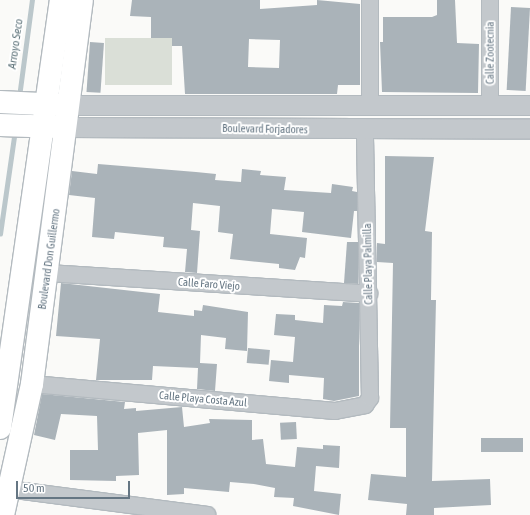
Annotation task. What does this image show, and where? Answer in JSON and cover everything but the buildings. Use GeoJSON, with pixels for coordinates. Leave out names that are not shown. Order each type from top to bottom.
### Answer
{"type":"FeatureCollection","features":[{"type":"Feature","properties":{"kind":"main road","name":"Boulevard Don Guillermo"},"geometry":{"type":"LineString","coordinates":[[0,428],[44,104],[61,0]]}},
{"type":"Feature","properties":{"kind":"main road","name":"Boulevard Don Guillermo"},"geometry":{"type":"LineString","coordinates":[[3,515],[5,490],[32,384],[48,273],[82,0]]}},
{"type":"Feature","properties":{"kind":"main road"},"geometry":{"type":"LineString","coordinates":[[0,102],[69,105]]}},
{"type":"Feature","properties":{"kind":"main road","name":"Boulevard Forjadores"},"geometry":{"type":"LineString","coordinates":[[0,125],[67,127]]}},
{"type":"Feature","properties":{"kind":"street"},"geometry":{"type":"LineString","coordinates":[[370,0],[370,105]]}},
{"type":"Feature","properties":{"kind":"street","name":"Calle Zootecnia"},"geometry":{"type":"LineString","coordinates":[[490,0],[490,105]]}},
{"type":"Feature","properties":{"kind":"street"},"geometry":{"type":"LineString","coordinates":[[69,105],[530,105]]}},
{"type":"Feature","properties":{"kind":"street","name":"Boulevard Forjadores"},"geometry":{"type":"LineString","coordinates":[[67,127],[365,130],[530,129]]}},
{"type":"Feature","properties":{"kind":"street","name":"Calle Playa Palmilla"},"geometry":{"type":"LineString","coordinates":[[365,130],[370,398]]}},
{"type":"Feature","properties":{"kind":"street","name":"Calle Faro Viejo"},"geometry":{"type":"LineString","coordinates":[[48,273],[369,294]]}},
{"type":"Feature","properties":{"kind":"street","name":"Calle Playa Costa Azul"},"geometry":{"type":"LineString","coordinates":[[32,384],[335,411],[360,408],[370,398]]}},
{"type":"Feature","properties":{"kind":"street"},"geometry":{"type":"LineString","coordinates":[[5,490],[207,515]]}},
{"type":"Feature","properties":{"kind":"shaded area"},"geometry":{"type":"Polygon","coordinates":[[[105,38],[172,38],[172,85],[105,85],[105,38]]]}},
{"type":"Feature","properties":{"kind":"waterway","name":"Arroyo Seco"},"geometry":{"type":"LineString","coordinates":[[19,97],[32,0]]}},
{"type":"Feature","properties":{"kind":"waterway","name":"Arroyo Seco"},"geometry":{"type":"LineString","coordinates":[[0,234],[15,130]]}}]}
